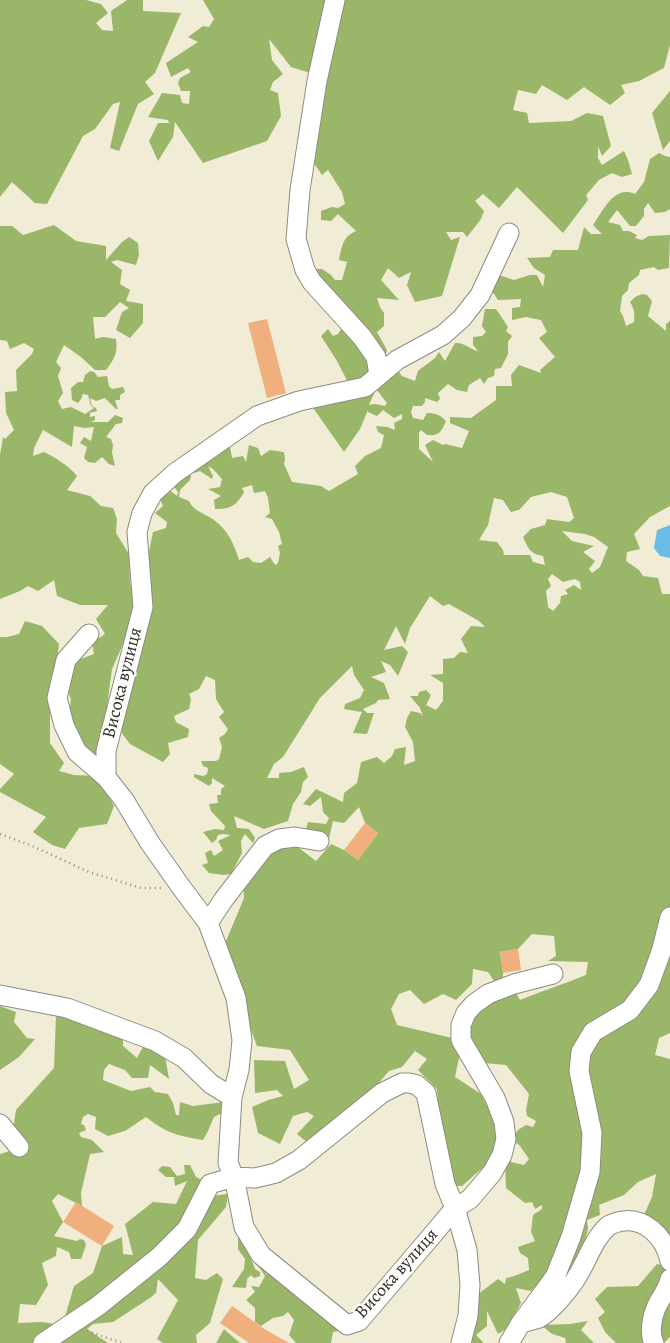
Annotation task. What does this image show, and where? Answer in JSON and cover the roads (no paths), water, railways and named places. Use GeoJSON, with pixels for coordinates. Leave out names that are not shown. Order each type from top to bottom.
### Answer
{"type":"FeatureCollection","features":[{"type":"Feature","properties":{"kind":"street"},"geometry":{"type":"LineString","coordinates":[[334,0],[317,81],[300,190],[296,239],[305,270],[312,282],[362,337],[376,357],[379,375]]}},
{"type":"Feature","properties":{"kind":"street","name":"Висока вулиця"},"geometry":{"type":"LineString","coordinates":[[454,1208],[359,1321],[347,1325],[261,1255],[244,1227],[234,1177],[228,1163],[232,1097],[242,1040],[236,998],[208,923],[181,888],[150,843],[124,800],[106,777],[106,751],[142,607],[137,532],[142,512],[153,493],[175,473],[258,416],[299,401],[365,387],[397,360],[443,335],[462,318],[480,295],[509,233]]}},
{"type":"Feature","properties":{"kind":"street"},"geometry":{"type":"LineString","coordinates":[[89,634],[66,660],[57,698],[64,724],[77,752],[106,777]]}},
{"type":"Feature","properties":{"kind":"street"},"geometry":{"type":"LineString","coordinates":[[208,923],[224,899],[266,846],[279,839],[295,837],[319,842]]}},
{"type":"Feature","properties":{"kind":"street"},"geometry":{"type":"LineString","coordinates":[[509,1343],[521,1323],[555,1277],[571,1237],[590,1172],[592,1133],[579,1071],[581,1052],[594,1032],[630,1010],[649,985],[661,952],[670,917]]}},
{"type":"Feature","properties":{"kind":"street"},"geometry":{"type":"LineString","coordinates":[[454,1208],[470,1199],[492,1173],[502,1155],[506,1139],[504,1122],[495,1098],[461,1040],[461,1025],[466,1013],[474,1004],[488,994],[514,984],[553,974]]}},
{"type":"Feature","properties":{"kind":"street"},"geometry":{"type":"LineString","coordinates":[[0,995],[68,1008],[155,1041],[184,1058],[211,1084],[232,1097]]}},
{"type":"Feature","properties":{"kind":"street","name":"Висока вулиця"},"geometry":{"type":"LineString","coordinates":[[234,1177],[255,1178],[276,1173],[299,1160],[382,1093],[402,1083],[416,1085],[426,1093],[446,1184],[467,1250],[470,1285],[468,1316],[461,1343]]}},
{"type":"Feature","properties":{"kind":"street"},"geometry":{"type":"LineString","coordinates":[[0,1124],[18,1147]]}},
{"type":"Feature","properties":{"kind":"street"},"geometry":{"type":"LineString","coordinates":[[43,1343],[98,1306],[159,1257],[187,1229],[210,1184],[234,1177]]}},
{"type":"Feature","properties":{"kind":"street"},"geometry":{"type":"LineString","coordinates":[[521,1323],[541,1317],[562,1297],[578,1275],[594,1244],[609,1225],[626,1220],[638,1221],[650,1227],[662,1239],[670,1261]]}},
{"type":"Feature","properties":{"kind":"street"},"geometry":{"type":"LineString","coordinates":[[654,1343],[652,1340],[652,1326],[656,1308],[669,1285],[670,1279]]}},
{"type":"Feature","properties":{"kind":"water"},"geometry":{"type":"Polygon","coordinates":[[[670,525],[670,558],[660,556],[654,548],[657,530],[670,525]]]}}]}
